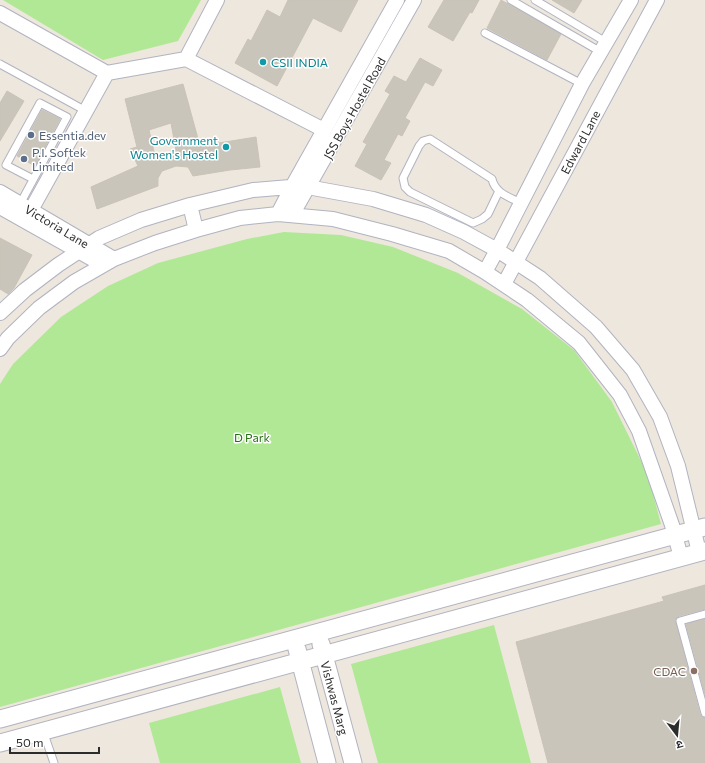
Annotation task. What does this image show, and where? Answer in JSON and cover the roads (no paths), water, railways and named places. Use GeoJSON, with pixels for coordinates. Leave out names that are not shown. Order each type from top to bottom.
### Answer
{"type":"FeatureCollection","features":[{"type":"Feature","properties":{"kind":"street"},"geometry":{"type":"LineString","coordinates":[[186,59],[217,0]]}},
{"type":"Feature","properties":{"kind":"street","name":"JSS Boys Hostel Road"},"geometry":{"type":"LineString","coordinates":[[278,214],[397,0]]}},
{"type":"Feature","properties":{"kind":"street","name":"JSS Boys Hostel Road"},"geometry":{"type":"LineString","coordinates":[[292,215],[414,0]]}},
{"type":"Feature","properties":{"kind":"street","name":"Edward Lane"},"geometry":{"type":"LineString","coordinates":[[504,284],[657,0]]}},
{"type":"Feature","properties":{"kind":"street","name":"Edward Lane"},"geometry":{"type":"LineString","coordinates":[[485,272],[582,84],[604,47],[626,1]]}},
{"type":"Feature","properties":{"kind":"street"},"geometry":{"type":"LineString","coordinates":[[0,13],[107,73],[186,59],[324,130]]}},
{"type":"Feature","properties":{"kind":"street"},"geometry":{"type":"LineString","coordinates":[[25,207],[86,110],[107,73]]}},
{"type":"Feature","properties":{"kind":"street"},"geometry":{"type":"LineString","coordinates":[[0,313],[25,290],[52,269],[98,238],[140,220],[190,205],[253,190],[309,186],[373,199],[426,215],[464,232],[497,250],[540,278],[596,327],[633,370],[660,417],[699,528],[702,551],[0,743]]}},
{"type":"Feature","properties":{"kind":"street","name":"Victoria Lane"},"geometry":{"type":"LineString","coordinates":[[0,192],[25,207],[83,248]]}},
{"type":"Feature","properties":{"kind":"street"},"geometry":{"type":"LineString","coordinates":[[190,205],[196,230]]}},
{"type":"Feature","properties":{"kind":"street","name":"Victoria Lane"},"geometry":{"type":"LineString","coordinates":[[0,206],[108,262]]}},
{"type":"Feature","properties":{"kind":"street"},"geometry":{"type":"LineString","coordinates":[[0,349],[8,338],[39,308],[74,282],[108,262],[155,243],[240,218],[278,214],[333,219],[392,234],[449,251],[485,272],[527,300],[579,343],[620,395],[639,432],[670,517],[681,557]]}},
{"type":"Feature","properties":{"kind":"street"},"geometry":{"type":"LineString","coordinates":[[0,719],[699,528]]}},
{"type":"Feature","properties":{"kind":"street","name":"Vishwas Marg"},"geometry":{"type":"LineString","coordinates":[[318,632],[353,763]]}},
{"type":"Feature","properties":{"kind":"street","name":"Vishwas Marg"},"geometry":{"type":"LineString","coordinates":[[294,639],[328,763]]}},
{"type":"Feature","properties":{"kind":"lane"},"geometry":{"type":"LineString","coordinates":[[511,0],[604,47]]}},
{"type":"Feature","properties":{"kind":"lane"},"geometry":{"type":"LineString","coordinates":[[535,0],[604,47]]}},
{"type":"Feature","properties":{"kind":"lane"},"geometry":{"type":"LineString","coordinates":[[485,33],[582,84]]}},
{"type":"Feature","properties":{"kind":"lane"},"geometry":{"type":"LineString","coordinates":[[0,64],[86,110]]}},
{"type":"Feature","properties":{"kind":"lane"},"geometry":{"type":"LineString","coordinates":[[25,207],[33,179],[67,117],[40,103],[6,165],[33,179]]}},
{"type":"Feature","properties":{"kind":"lane"},"geometry":{"type":"LineString","coordinates":[[499,191],[488,214],[482,220],[473,223],[410,192],[405,187],[403,178],[423,141],[430,139],[492,179],[493,186],[499,191],[521,203]]}},
{"type":"Feature","properties":{"kind":"lane"},"geometry":{"type":"LineString","coordinates":[[705,614],[680,621],[705,713]]}},
{"type":"Feature","properties":{"kind":"lane"},"geometry":{"type":"LineString","coordinates":[[43,730],[54,763]]}},
{"type":"Feature","properties":{"kind":"place","name":"CSII INDIA"},"geometry":{"type":"Point","coordinates":[263,62]}},
{"type":"Feature","properties":{"kind":"place","name":"Essentia.dev"},"geometry":{"type":"Point","coordinates":[31,135]}},
{"type":"Feature","properties":{"kind":"place","name":"Government Women's Hostel"},"geometry":{"type":"Point","coordinates":[226,147]}},
{"type":"Feature","properties":{"kind":"place","name":"P.I. Softek Limited"},"geometry":{"type":"Point","coordinates":[24,159]}},
{"type":"Feature","properties":{"kind":"place","name":"CDAC"},"geometry":{"type":"Point","coordinates":[694,671]}},
{"type":"Feature","properties":{"kind":"park label","name":"D Park"},"geometry":{"type":"Point","coordinates":[252,437]}}]}
